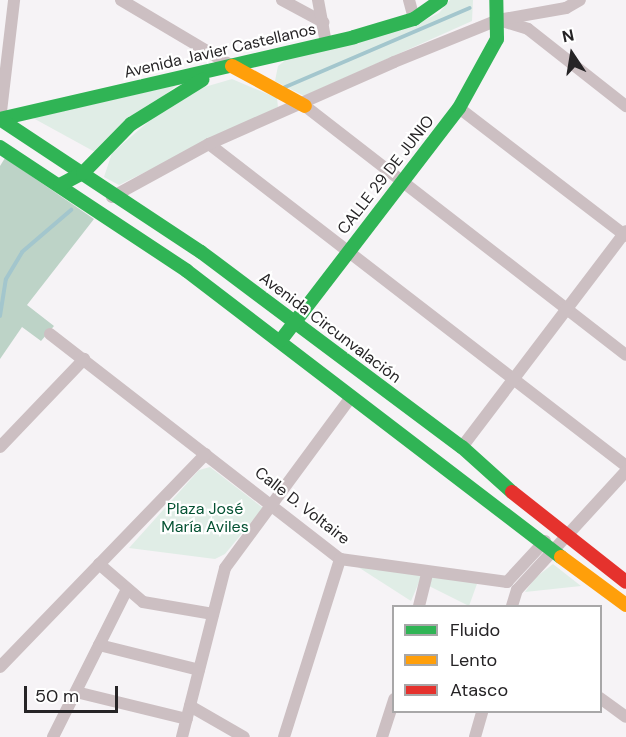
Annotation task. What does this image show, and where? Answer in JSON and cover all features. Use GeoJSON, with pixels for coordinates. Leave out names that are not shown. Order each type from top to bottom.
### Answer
{"type":"FeatureCollection","features":[{"type":"Feature","properties":{"kind":"main road","name":"Avenida Javier Castellanos"},"geometry":{"type":"LineString","coordinates":[[0,119],[326,43],[414,19],[441,0]]}},
{"type":"Feature","properties":{"kind":"main road","name":"CALLE 29 DE JUNIO"},"geometry":{"type":"LineString","coordinates":[[281,340],[345,253],[459,108],[497,39],[496,0]]}},
{"type":"Feature","properties":{"kind":"main road"},"geometry":{"type":"LineString","coordinates":[[276,90],[267,75],[280,54]]}},
{"type":"Feature","properties":{"kind":"main road"},"geometry":{"type":"LineString","coordinates":[[60,185],[83,173],[132,124],[183,89],[232,66],[305,106]]}},
{"type":"Feature","properties":{"kind":"main road","name":"Avenida Circunvalación"},"geometry":{"type":"LineString","coordinates":[[0,119],[115,193],[462,447],[555,529],[626,582]]}},
{"type":"Feature","properties":{"kind":"main road"},"geometry":{"type":"LineString","coordinates":[[0,147],[100,212],[281,340],[350,400],[626,605]]}},
{"type":"Feature","properties":{"kind":"street"},"geometry":{"type":"LineString","coordinates":[[0,119],[14,0]]}},
{"type":"Feature","properties":{"kind":"street"},"geometry":{"type":"LineString","coordinates":[[122,0],[232,66]]}},
{"type":"Feature","properties":{"kind":"street"},"geometry":{"type":"LineString","coordinates":[[282,0],[323,22]]}},
{"type":"Feature","properties":{"kind":"street"},"geometry":{"type":"LineString","coordinates":[[318,0],[326,43]]}},
{"type":"Feature","properties":{"kind":"street"},"geometry":{"type":"LineString","coordinates":[[409,0],[414,19]]}},
{"type":"Feature","properties":{"kind":"street"},"geometry":{"type":"LineString","coordinates":[[534,10],[545,0]]}},
{"type":"Feature","properties":{"kind":"street"},"geometry":{"type":"LineString","coordinates":[[100,212],[115,193],[209,144],[305,106],[498,20],[534,10],[566,8],[580,0]]}},
{"type":"Feature","properties":{"kind":"street"},"geometry":{"type":"LineString","coordinates":[[498,20],[528,29],[626,106]]}},
{"type":"Feature","properties":{"kind":"street"},"geometry":{"type":"LineString","coordinates":[[305,106],[405,179],[626,355]]}},
{"type":"Feature","properties":{"kind":"street"},"geometry":{"type":"LineString","coordinates":[[459,108],[625,234],[509,381],[462,447]]}},
{"type":"Feature","properties":{"kind":"street"},"geometry":{"type":"LineString","coordinates":[[209,144],[509,381],[626,466]]}},
{"type":"Feature","properties":{"kind":"street","name":"Calle D. Voltaire"},"geometry":{"type":"LineString","coordinates":[[50,334],[206,454],[275,503],[340,559],[428,574],[507,582],[549,546],[555,529]]}},
{"type":"Feature","properties":{"kind":"street"},"geometry":{"type":"LineString","coordinates":[[1,445],[84,359]]}},
{"type":"Feature","properties":{"kind":"street"},"geometry":{"type":"LineString","coordinates":[[182,737],[213,614],[230,558],[275,503],[350,400]]}},
{"type":"Feature","properties":{"kind":"street"},"geometry":{"type":"LineString","coordinates":[[0,667],[206,454]]}},
{"type":"Feature","properties":{"kind":"street"},"geometry":{"type":"LineString","coordinates":[[512,605],[517,590],[549,546],[567,538],[626,471]]}},
{"type":"Feature","properties":{"kind":"street"},"geometry":{"type":"LineString","coordinates":[[284,737],[340,559]]}},
{"type":"Feature","properties":{"kind":"street"},"geometry":{"type":"LineString","coordinates":[[99,564],[143,602],[213,614]]}},
{"type":"Feature","properties":{"kind":"street"},"geometry":{"type":"LineString","coordinates":[[419,605],[428,574]]}},
{"type":"Feature","properties":{"kind":"street"},"geometry":{"type":"LineString","coordinates":[[55,736],[127,589]]}},
{"type":"Feature","properties":{"kind":"street"},"geometry":{"type":"LineString","coordinates":[[99,645],[199,670]]}},
{"type":"Feature","properties":{"kind":"street"},"geometry":{"type":"LineString","coordinates":[[76,692],[188,712],[244,737]]}},
{"type":"Feature","properties":{"kind":"street"},"geometry":{"type":"LineString","coordinates":[[602,699],[626,717]]}},
{"type":"Feature","properties":{"kind":"street"},"geometry":{"type":"LineString","coordinates":[[382,737],[392,702]]}},
{"type":"Feature","properties":{"kind":"street"},"geometry":{"type":"LineString","coordinates":[[476,737],[482,713]]}},
{"type":"Feature","properties":{"kind":"green space"},"geometry":{"type":"Polygon","coordinates":[[[450,0],[473,0],[472,21],[304,96],[275,81],[278,66],[287,59],[417,24],[439,13],[450,0]]]}},
{"type":"Feature","properties":{"kind":"green space"},"geometry":{"type":"Polygon","coordinates":[[[232,79],[277,98],[278,107],[119,185],[104,177],[112,153],[155,116],[191,91],[232,79]]]}},
{"type":"Feature","properties":{"kind":"green space"},"geometry":{"type":"Polygon","coordinates":[[[177,85],[95,152],[33,118],[177,85]]]}},
{"type":"Feature","properties":{"kind":"green space"},"geometry":{"type":"Polygon","coordinates":[[[5,158],[94,219],[27,305],[54,326],[41,341],[22,327],[0,359],[0,166],[5,158]]]}},
{"type":"Feature","properties":{"kind":"green space","name":"Plaza José María Aviles"},"geometry":{"type":"Polygon","coordinates":[[[210,467],[263,508],[225,554],[215,559],[129,548],[199,470],[210,467]]]}},
{"type":"Feature","properties":{"kind":"green space"},"geometry":{"type":"Polygon","coordinates":[[[553,564],[581,586],[525,592],[535,578],[553,564]]]}},
{"type":"Feature","properties":{"kind":"green space"},"geometry":{"type":"Polygon","coordinates":[[[358,567],[423,573],[411,601],[358,567]]]}},
{"type":"Feature","properties":{"kind":"green space"},"geometry":{"type":"Polygon","coordinates":[[[432,575],[478,581],[469,605],[429,586],[432,575]]]}},
{"type":"Feature","properties":{"kind":"waterway"},"geometry":{"type":"LineString","coordinates":[[283,88],[470,8]]}},
{"type":"Feature","properties":{"kind":"waterway"},"geometry":{"type":"LineString","coordinates":[[0,316],[6,279],[22,252],[71,210]]}},
{"type":"Feature","properties":{"kind":"traffic: fast"},"geometry":{"type":"LineString","coordinates":[[0,119],[354,37],[414,19],[441,0]]}},
{"type":"Feature","properties":{"kind":"traffic: fast"},"geometry":{"type":"LineString","coordinates":[[281,340],[459,108],[497,39],[496,0]]}},
{"type":"Feature","properties":{"kind":"traffic: fast"},"geometry":{"type":"LineString","coordinates":[[60,185],[83,173],[131,124],[202,80]]}},
{"type":"Feature","properties":{"kind":"traffic: fast"},"geometry":{"type":"LineString","coordinates":[[0,119],[201,252],[462,447],[512,492]]}},
{"type":"Feature","properties":{"kind":"traffic: fast"},"geometry":{"type":"LineString","coordinates":[[0,147],[187,271],[561,557]]}},
{"type":"Feature","properties":{"kind":"traffic: slow"},"geometry":{"type":"LineString","coordinates":[[232,66],[305,106]]}},
{"type":"Feature","properties":{"kind":"traffic: slow"},"geometry":{"type":"LineString","coordinates":[[561,557],[626,605]]}},
{"type":"Feature","properties":{"kind":"traffic: jam"},"geometry":{"type":"LineString","coordinates":[[512,492],[626,582]]}}]}
